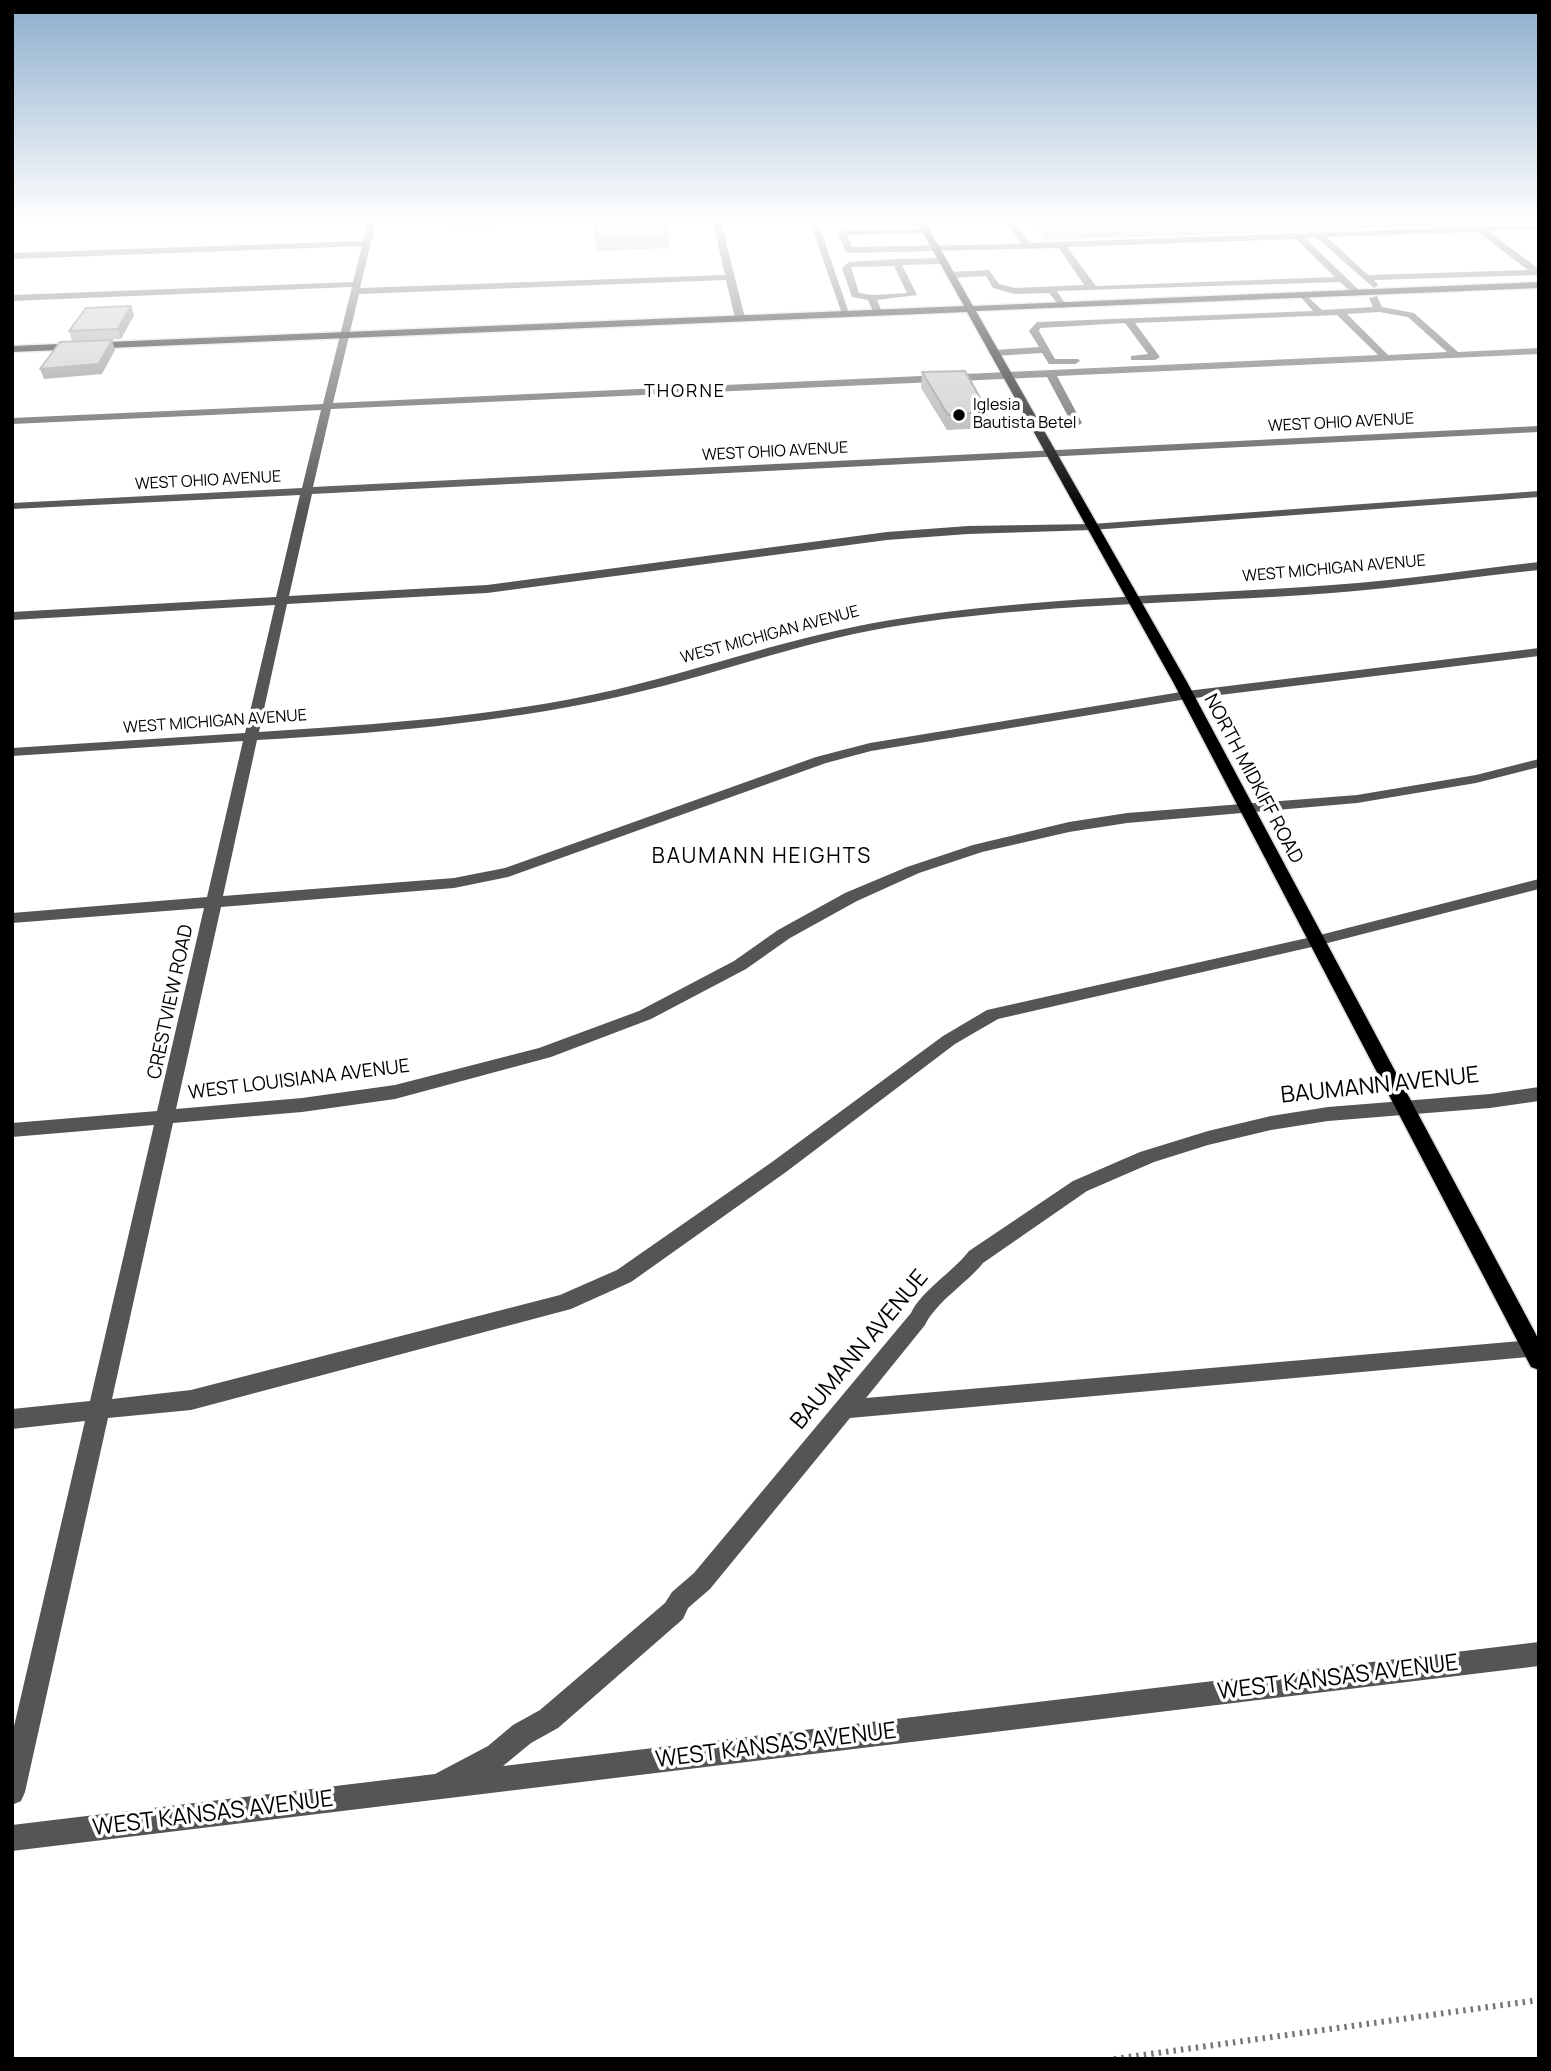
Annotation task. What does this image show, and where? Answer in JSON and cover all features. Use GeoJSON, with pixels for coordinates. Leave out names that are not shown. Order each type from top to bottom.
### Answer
{"type":"FeatureCollection","features":[{"type":"Feature","properties":{"kind":"main road"},"geometry":{"type":"LineString","coordinates":[[12,349],[725,319]]}},
{"type":"Feature","properties":{"kind":"main road","name":"NORTH MIDKIFF ROAD"},"geometry":{"type":"LineString","coordinates":[[974,319],[1187,695],[1535,1355]]}},
{"type":"Feature","properties":{"kind":"street","name":"CRESTVIEW ROAD"},"geometry":{"type":"LineString","coordinates":[[12,1792],[307,491],[349,319]]}},
{"type":"Feature","properties":{"kind":"street"},"geometry":{"type":"LineString","coordinates":[[1091,360],[1052,362],[1034,331],[1037,325],[1162,319]]}},
{"type":"Feature","properties":{"kind":"street"},"geometry":{"type":"LineString","coordinates":[[1346,319],[1386,358]]}},
{"type":"Feature","properties":{"kind":"street"},"geometry":{"type":"LineString","coordinates":[[1414,319],[1456,355]]}},
{"type":"Feature","properties":{"kind":"street"},"geometry":{"type":"LineString","coordinates":[[1116,359],[1155,357],[1128,320]]}},
{"type":"Feature","properties":{"kind":"street"},"geometry":{"type":"LineString","coordinates":[[994,353],[1045,350]]}},
{"type":"Feature","properties":{"kind":"street"},"geometry":{"type":"LineString","coordinates":[[12,421],[1539,351]]}},
{"type":"Feature","properties":{"kind":"street"},"geometry":{"type":"LineString","coordinates":[[1036,427],[1077,423],[1051,374]]}},
{"type":"Feature","properties":{"kind":"street","name":"WEST OHIO AVENUE"},"geometry":{"type":"LineString","coordinates":[[12,506],[1539,429]]}},
{"type":"Feature","properties":{"kind":"street"},"geometry":{"type":"LineString","coordinates":[[12,616],[487,589],[887,536],[968,530],[1092,527],[1539,494]]}},
{"type":"Feature","properties":{"kind":"street","name":"WEST MICHIGAN AVENUE"},"geometry":{"type":"LineString","coordinates":[[12,752],[416,726],[545,708],[650,685],[777,648],[875,625],[961,613],[1335,589],[1539,566]]}},
{"type":"Feature","properties":{"kind":"street"},"geometry":{"type":"LineString","coordinates":[[12,918],[441,884],[519,868],[821,760],[870,747],[1187,695],[1539,652]]}},
{"type":"Feature","properties":{"kind":"street","name":"WEST LOUISIANA AVENUE"},"geometry":{"type":"LineString","coordinates":[[12,1130],[366,1096],[494,1068],[597,1035],[645,1015],[740,965],[784,934],[831,907],[946,858],[1001,842],[1091,824],[1396,793],[1476,779],[1539,763]]}},
{"type":"Feature","properties":{"kind":"street"},"geometry":{"type":"LineString","coordinates":[[12,1419],[191,1399],[565,1303],[624,1276],[779,1167],[949,1040],[993,1014],[1317,941],[1539,884]]}},
{"type":"Feature","properties":{"kind":"street","name":"BAUMANN AVENUE"},"geometry":{"type":"LineString","coordinates":[[436,1787],[497,1755],[522,1734],[549,1719],[641,1642],[702,1581],[845,1409],[918,1319],[923,1309],[964,1272],[976,1257],[1044,1208],[1080,1186],[1147,1157],[1228,1133],[1328,1114],[1405,1109],[1539,1094]]}},
{"type":"Feature","properties":{"kind":"street"},"geometry":{"type":"LineString","coordinates":[[845,1409],[1535,1355]]}},
{"type":"Feature","properties":{"kind":"street","name":"WEST KANSAS AVENUE"},"geometry":{"type":"LineString","coordinates":[[12,1839],[1539,1654]]}},
{"type":"Feature","properties":{"kind":"path"},"geometry":{"type":"LineString","coordinates":[[1114,2059],[1539,2000]]}},
{"type":"Feature","properties":{"kind":"building"},"geometry":{"type":"Polygon","coordinates":[[[78,319],[124,319],[118,329],[69,331],[78,319]]]}},
{"type":"Feature","properties":{"kind":"building"},"geometry":{"type":"Polygon","coordinates":[[[112,340],[99,364],[40,369],[60,342],[112,340]]]}},
{"type":"Feature","properties":{"kind":"building"},"geometry":{"type":"Polygon","coordinates":[[[965,371],[988,412],[948,415],[922,372],[965,371]]]}},
{"type":"Feature","properties":{"kind":"place","name":"Iglesia Bautista Betel"},"geometry":{"type":"Point","coordinates":[959,415]}},
{"type":"Feature","properties":{"kind":"district","name":"THORNE"},"geometry":{"type":"Point","coordinates":[685,392]}},
{"type":"Feature","properties":{"kind":"district","name":"BAUMANN HEIGHTS"},"geometry":{"type":"Point","coordinates":[762,857]}}]}
